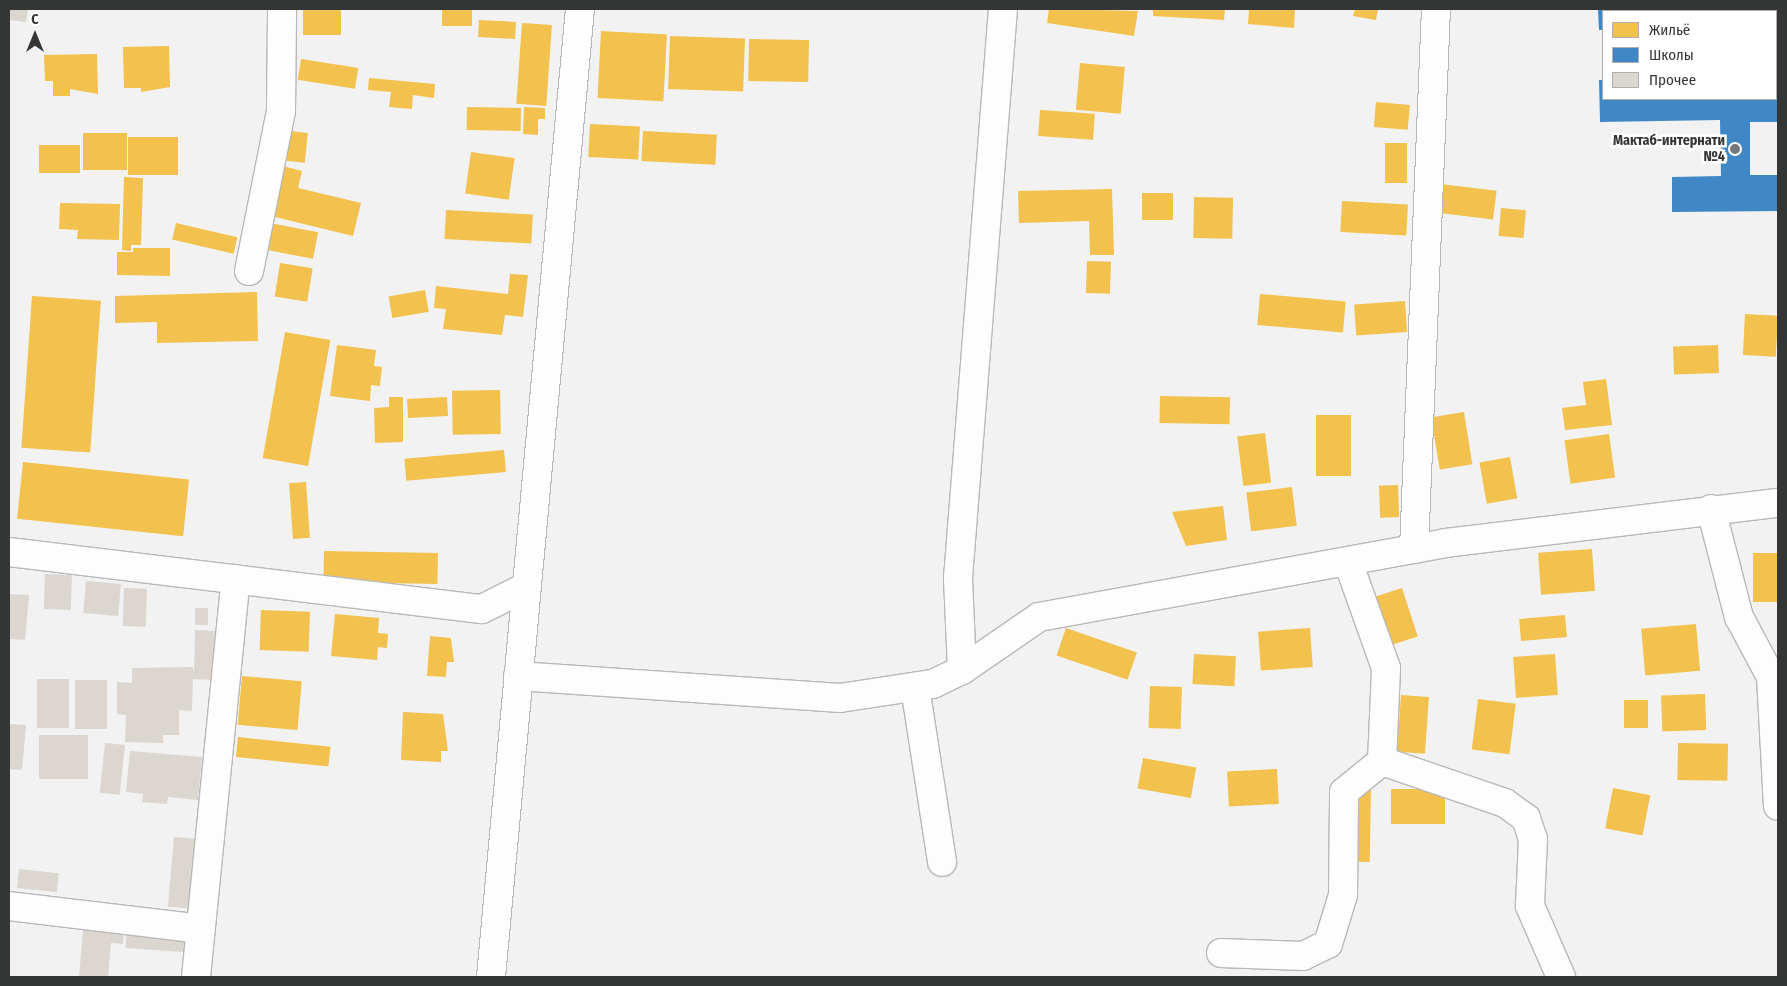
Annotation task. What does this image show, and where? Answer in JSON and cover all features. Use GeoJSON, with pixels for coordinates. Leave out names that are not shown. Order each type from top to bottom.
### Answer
{"type":"FeatureCollection","features":[{"type":"Feature","properties":{"kind":"street"},"geometry":{"type":"LineString","coordinates":[[249,271],[281,111],[282,9]]}},
{"type":"Feature","properties":{"kind":"street"},"geometry":{"type":"LineString","coordinates":[[491,977],[580,9]]}},
{"type":"Feature","properties":{"kind":"street"},"geometry":{"type":"LineString","coordinates":[[962,670],[958,578],[1003,9]]}},
{"type":"Feature","properties":{"kind":"street"},"geometry":{"type":"LineString","coordinates":[[1414,550],[1436,9]]}},
{"type":"Feature","properties":{"kind":"street"},"geometry":{"type":"LineString","coordinates":[[518,676],[840,698],[915,686],[962,670],[1039,617],[1414,550],[1711,509],[1778,503]]}},
{"type":"Feature","properties":{"kind":"street"},"geometry":{"type":"LineString","coordinates":[[1711,509],[1739,617],[1771,677],[1778,806]]}},
{"type":"Feature","properties":{"kind":"street"},"geometry":{"type":"LineString","coordinates":[[9,552],[482,609],[526,587]]}},
{"type":"Feature","properties":{"kind":"street"},"geometry":{"type":"LineString","coordinates":[[1222,953],[1303,956],[1328,944],[1343,894],[1344,792],[1382,761],[1386,668],[1348,562]]}},
{"type":"Feature","properties":{"kind":"street"},"geometry":{"type":"LineString","coordinates":[[196,977],[236,579]]}},
{"type":"Feature","properties":{"kind":"street"},"geometry":{"type":"LineString","coordinates":[[915,686],[942,862]]}},
{"type":"Feature","properties":{"kind":"street"},"geometry":{"type":"LineString","coordinates":[[1382,761],[1505,803],[1526,818],[1533,839],[1530,906],[1561,977]]}},
{"type":"Feature","properties":{"kind":"street"},"geometry":{"type":"LineString","coordinates":[[9,906],[201,929]]}},
{"type":"Feature","properties":{"kind":"building: Жильё"},"geometry":{"type":"Polygon","coordinates":[[[303,9],[341,9],[341,35],[303,35],[303,9]]]}},
{"type":"Feature","properties":{"kind":"building: Жильё"},"geometry":{"type":"Polygon","coordinates":[[[442,9],[472,9],[472,26],[442,26],[442,9]]]}},
{"type":"Feature","properties":{"kind":"building: Жильё"},"geometry":{"type":"Polygon","coordinates":[[[1049,9],[1138,11],[1134,36],[1047,23],[1049,9]]]}},
{"type":"Feature","properties":{"kind":"building: Жильё"},"geometry":{"type":"Polygon","coordinates":[[[1153,9],[1225,9],[1224,20],[1153,16],[1153,9]]]}},
{"type":"Feature","properties":{"kind":"building: Жильё"},"geometry":{"type":"Polygon","coordinates":[[[1249,9],[1295,9],[1294,28],[1248,24],[1249,9]]]}},
{"type":"Feature","properties":{"kind":"building: Жильё"},"geometry":{"type":"Polygon","coordinates":[[[1355,9],[1378,9],[1376,20],[1353,16],[1355,9]]]}},
{"type":"Feature","properties":{"kind":"building: Жильё"},"geometry":{"type":"Polygon","coordinates":[[[479,20],[516,22],[515,39],[478,37],[479,20]]]}},
{"type":"Feature","properties":{"kind":"building: Жильё"},"geometry":{"type":"Polygon","coordinates":[[[522,23],[552,25],[546,106],[516,104],[522,23]]]}},
{"type":"Feature","properties":{"kind":"building: Жильё"},"geometry":{"type":"Polygon","coordinates":[[[601,31],[667,34],[663,101],[597,98],[601,31]]]}},
{"type":"Feature","properties":{"kind":"building: Жильё"},"geometry":{"type":"Polygon","coordinates":[[[670,36],[745,39],[743,92],[668,89],[670,36]]]}},
{"type":"Feature","properties":{"kind":"building: Жильё"},"geometry":{"type":"Polygon","coordinates":[[[749,39],[809,40],[808,82],[748,81],[749,39]]]}},
{"type":"Feature","properties":{"kind":"building: Жильё"},"geometry":{"type":"Polygon","coordinates":[[[169,46],[170,87],[141,92],[141,88],[124,88],[123,47],[169,46]]]}},
{"type":"Feature","properties":{"kind":"building: Жильё"},"geometry":{"type":"Polygon","coordinates":[[[97,54],[98,94],[70,89],[70,96],[53,96],[53,81],[45,81],[44,55],[97,54]]]}},
{"type":"Feature","properties":{"kind":"building: Жильё"},"geometry":{"type":"Polygon","coordinates":[[[301,59],[358,68],[355,89],[298,80],[301,59]]]}},
{"type":"Feature","properties":{"kind":"building: Жильё"},"geometry":{"type":"Polygon","coordinates":[[[1080,63],[1125,67],[1121,114],[1076,110],[1080,63]]]}},
{"type":"Feature","properties":{"kind":"building: Жильё"},"geometry":{"type":"Polygon","coordinates":[[[369,78],[435,84],[434,98],[413,95],[412,109],[389,107],[391,92],[368,90],[369,78]]]}},
{"type":"Feature","properties":{"kind":"building: Жильё"},"geometry":{"type":"Polygon","coordinates":[[[1376,102],[1410,105],[1408,130],[1374,127],[1376,102]]]}},
{"type":"Feature","properties":{"kind":"building: Жильё"},"geometry":{"type":"Polygon","coordinates":[[[467,107],[521,108],[521,131],[467,130],[467,107]]]}},
{"type":"Feature","properties":{"kind":"building: Жильё"},"geometry":{"type":"Polygon","coordinates":[[[524,107],[545,108],[545,119],[538,119],[538,135],[523,134],[524,107]]]}},
{"type":"Feature","properties":{"kind":"building: Жильё"},"geometry":{"type":"Polygon","coordinates":[[[1040,110],[1095,114],[1093,140],[1038,136],[1040,110]]]}},
{"type":"Feature","properties":{"kind":"building: Жильё"},"geometry":{"type":"Polygon","coordinates":[[[590,124],[640,127],[638,160],[588,157],[590,124]]]}},
{"type":"Feature","properties":{"kind":"building: Жильё"},"geometry":{"type":"Polygon","coordinates":[[[290,131],[308,133],[305,163],[287,161],[290,131]]]}},
{"type":"Feature","properties":{"kind":"building: Жильё"},"geometry":{"type":"Polygon","coordinates":[[[643,131],[717,135],[715,165],[641,161],[643,131]]]}},
{"type":"Feature","properties":{"kind":"building: Жильё"},"geometry":{"type":"Polygon","coordinates":[[[83,133],[127,133],[127,170],[83,170],[83,133]]]}},
{"type":"Feature","properties":{"kind":"building: Жильё"},"geometry":{"type":"Polygon","coordinates":[[[128,137],[178,137],[178,175],[128,175],[128,137]]]}},
{"type":"Feature","properties":{"kind":"building: Жильё"},"geometry":{"type":"Polygon","coordinates":[[[1385,143],[1407,143],[1407,183],[1385,183],[1385,143]]]}},
{"type":"Feature","properties":{"kind":"building: Жильё"},"geometry":{"type":"Polygon","coordinates":[[[39,145],[80,145],[80,173],[39,173],[39,145]]]}},
{"type":"Feature","properties":{"kind":"building: Жильё"},"geometry":{"type":"Polygon","coordinates":[[[471,152],[515,158],[509,200],[465,194],[471,152]]]}},
{"type":"Feature","properties":{"kind":"building: Жильё"},"geometry":{"type":"Polygon","coordinates":[[[283,166],[302,171],[298,188],[361,203],[353,236],[271,216],[283,166]]]}},
{"type":"Feature","properties":{"kind":"building: Жильё"},"geometry":{"type":"Polygon","coordinates":[[[124,177],[143,178],[141,245],[131,245],[131,251],[122,250],[124,177]]]}},
{"type":"Feature","properties":{"kind":"building: Жильё"},"geometry":{"type":"Polygon","coordinates":[[[1441,184],[1497,191],[1493,220],[1437,213],[1441,184]]]}},
{"type":"Feature","properties":{"kind":"building: Жильё"},"geometry":{"type":"Polygon","coordinates":[[[1112,189],[1114,255],[1090,255],[1089,221],[1019,223],[1018,191],[1112,189]]]}},
{"type":"Feature","properties":{"kind":"building: Жильё"},"geometry":{"type":"Polygon","coordinates":[[[1142,193],[1173,193],[1173,220],[1142,220],[1142,193]]]}},
{"type":"Feature","properties":{"kind":"building: Жильё"},"geometry":{"type":"Polygon","coordinates":[[[1194,197],[1233,198],[1232,239],[1193,238],[1194,197]]]}},
{"type":"Feature","properties":{"kind":"building: Жильё"},"geometry":{"type":"Polygon","coordinates":[[[1342,201],[1408,204],[1406,235],[1340,232],[1342,201]]]}},
{"type":"Feature","properties":{"kind":"building: Жильё"},"geometry":{"type":"Polygon","coordinates":[[[60,203],[120,204],[119,240],[77,239],[78,230],[59,229],[60,203]]]}},
{"type":"Feature","properties":{"kind":"building: Жильё"},"geometry":{"type":"Polygon","coordinates":[[[1501,208],[1526,210],[1523,238],[1499,236],[1501,208]]]}},
{"type":"Feature","properties":{"kind":"building: Жильё"},"geometry":{"type":"Polygon","coordinates":[[[446,210],[533,215],[531,244],[444,239],[446,210]]]}},
{"type":"Feature","properties":{"kind":"building: Жильё"},"geometry":{"type":"Polygon","coordinates":[[[176,223],[237,237],[234,254],[172,240],[176,223]]]}},
{"type":"Feature","properties":{"kind":"building: Жильё"},"geometry":{"type":"Polygon","coordinates":[[[270,223],[318,232],[313,259],[265,250],[270,223]]]}},
{"type":"Feature","properties":{"kind":"building: Жильё"},"geometry":{"type":"Polygon","coordinates":[[[133,248],[170,248],[170,276],[117,275],[117,252],[133,252],[133,248]]]}},
{"type":"Feature","properties":{"kind":"building: Жильё"},"geometry":{"type":"Polygon","coordinates":[[[1087,261],[1111,262],[1110,294],[1086,293],[1087,261]]]}},
{"type":"Feature","properties":{"kind":"building: Жильё"},"geometry":{"type":"Polygon","coordinates":[[[280,263],[313,268],[307,302],[275,297],[280,263]]]}},
{"type":"Feature","properties":{"kind":"building: Жильё"},"geometry":{"type":"Polygon","coordinates":[[[510,274],[528,275],[523,317],[505,315],[502,335],[443,329],[446,309],[434,308],[436,286],[508,294],[510,274]]]}},
{"type":"Feature","properties":{"kind":"building: Жильё"},"geometry":{"type":"Polygon","coordinates":[[[425,290],[429,312],[392,318],[389,296],[425,290]]]}},
{"type":"Feature","properties":{"kind":"building: Жильё"},"geometry":{"type":"Polygon","coordinates":[[[257,292],[258,341],[157,343],[157,322],[115,323],[115,296],[257,292]]]}},
{"type":"Feature","properties":{"kind":"building: Жильё"},"geometry":{"type":"Polygon","coordinates":[[[1260,294],[1346,301],[1343,332],[1257,325],[1260,294]]]}},
{"type":"Feature","properties":{"kind":"building: Жильё"},"geometry":{"type":"Polygon","coordinates":[[[32,296],[101,301],[90,452],[21,448],[32,296]]]}},
{"type":"Feature","properties":{"kind":"building: Жильё"},"geometry":{"type":"Polygon","coordinates":[[[1405,301],[1407,332],[1356,335],[1354,305],[1405,301]]]}},
{"type":"Feature","properties":{"kind":"building: Жильё"},"geometry":{"type":"Polygon","coordinates":[[[1745,314],[1778,316],[1776,357],[1743,355],[1745,314]]]}},
{"type":"Feature","properties":{"kind":"building: Жильё"},"geometry":{"type":"Polygon","coordinates":[[[285,332],[330,340],[308,466],[263,458],[285,332]]]}},
{"type":"Feature","properties":{"kind":"building: Жильё"},"geometry":{"type":"Polygon","coordinates":[[[337,345],[376,350],[374,366],[382,367],[380,386],[371,385],[370,401],[330,396],[337,345]]]}},
{"type":"Feature","properties":{"kind":"building: Жильё"},"geometry":{"type":"Polygon","coordinates":[[[1718,345],[1719,373],[1674,375],[1673,347],[1718,345]]]}},
{"type":"Feature","properties":{"kind":"building: Жильё"},"geometry":{"type":"Polygon","coordinates":[[[1606,379],[1612,425],[1565,430],[1562,408],[1586,405],[1583,382],[1606,379]]]}},
{"type":"Feature","properties":{"kind":"building: Жильё"},"geometry":{"type":"Polygon","coordinates":[[[500,390],[501,434],[453,435],[452,391],[500,390]]]}},
{"type":"Feature","properties":{"kind":"building: Жильё"},"geometry":{"type":"Polygon","coordinates":[[[1160,396],[1230,397],[1230,424],[1160,423],[1160,396]]]}},
{"type":"Feature","properties":{"kind":"building: Жильё"},"geometry":{"type":"Polygon","coordinates":[[[389,397],[403,397],[403,442],[375,443],[374,408],[389,407],[389,397]]]}},
{"type":"Feature","properties":{"kind":"building: Жильё"},"geometry":{"type":"Polygon","coordinates":[[[447,397],[448,416],[408,418],[407,399],[447,397]]]}},
{"type":"Feature","properties":{"kind":"building: Жильё"},"geometry":{"type":"Polygon","coordinates":[[[1464,412],[1472,464],[1440,470],[1431,417],[1464,412]]]}},
{"type":"Feature","properties":{"kind":"building: Жильё"},"geometry":{"type":"Polygon","coordinates":[[[1316,415],[1351,415],[1351,476],[1316,476],[1316,415]]]}},
{"type":"Feature","properties":{"kind":"building: Жильё"},"geometry":{"type":"Polygon","coordinates":[[[1265,433],[1271,483],[1243,486],[1237,436],[1265,433]]]}},
{"type":"Feature","properties":{"kind":"building: Жильё"},"geometry":{"type":"Polygon","coordinates":[[[1609,434],[1615,478],[1571,484],[1564,440],[1609,434]]]}},
{"type":"Feature","properties":{"kind":"building: Жильё"},"geometry":{"type":"Polygon","coordinates":[[[504,450],[506,472],[406,481],[404,459],[504,450]]]}},
{"type":"Feature","properties":{"kind":"building: Жильё"},"geometry":{"type":"Polygon","coordinates":[[[1510,457],[1517,498],[1487,504],[1479,462],[1510,457]]]}},
{"type":"Feature","properties":{"kind":"building: Жильё"},"geometry":{"type":"Polygon","coordinates":[[[23,462],[189,479],[183,536],[17,519],[23,462]]]}},
{"type":"Feature","properties":{"kind":"building: Жильё"},"geometry":{"type":"Polygon","coordinates":[[[306,482],[310,538],[293,539],[289,483],[306,482]]]}},
{"type":"Feature","properties":{"kind":"building: Жильё"},"geometry":{"type":"Polygon","coordinates":[[[1398,485],[1399,517],[1380,518],[1379,486],[1398,485]]]}},
{"type":"Feature","properties":{"kind":"building: Жильё"},"geometry":{"type":"Polygon","coordinates":[[[1292,487],[1297,526],[1251,531],[1246,493],[1292,487]]]}},
{"type":"Feature","properties":{"kind":"building: Жильё"},"geometry":{"type":"Polygon","coordinates":[[[1223,506],[1227,540],[1186,546],[1172,512],[1223,506]]]}},
{"type":"Feature","properties":{"kind":"building: Жильё"},"geometry":{"type":"Polygon","coordinates":[[[1592,549],[1595,591],[1541,595],[1538,553],[1592,549]]]}},
{"type":"Feature","properties":{"kind":"building: Жильё"},"geometry":{"type":"Polygon","coordinates":[[[324,551],[438,553],[437,584],[323,582],[324,551]]]}},
{"type":"Feature","properties":{"kind":"building: Жильё"},"geometry":{"type":"Polygon","coordinates":[[[1753,553],[1778,553],[1778,602],[1753,602],[1753,553]]]}},
{"type":"Feature","properties":{"kind":"building: Жильё"},"geometry":{"type":"Polygon","coordinates":[[[1402,588],[1418,637],[1389,646],[1373,597],[1402,588]]]}},
{"type":"Feature","properties":{"kind":"building: Жильё"},"geometry":{"type":"Polygon","coordinates":[[[261,610],[310,612],[309,652],[260,650],[261,610]]]}},
{"type":"Feature","properties":{"kind":"building: Жильё"},"geometry":{"type":"Polygon","coordinates":[[[335,614],[379,618],[378,633],[388,634],[387,648],[378,647],[377,660],[331,656],[335,614]]]}},
{"type":"Feature","properties":{"kind":"building: Жильё"},"geometry":{"type":"Polygon","coordinates":[[[1565,615],[1567,637],[1521,641],[1519,619],[1565,615]]]}},
{"type":"Feature","properties":{"kind":"building: Жильё"},"geometry":{"type":"Polygon","coordinates":[[[1696,624],[1700,671],[1645,676],[1641,629],[1696,624]]]}},
{"type":"Feature","properties":{"kind":"building: Жильё"},"geometry":{"type":"Polygon","coordinates":[[[1066,628],[1137,652],[1127,680],[1057,655],[1066,628]]]}},
{"type":"Feature","properties":{"kind":"building: Жильё"},"geometry":{"type":"Polygon","coordinates":[[[1310,628],[1313,667],[1261,671],[1258,632],[1310,628]]]}},
{"type":"Feature","properties":{"kind":"building: Жильё"},"geometry":{"type":"Polygon","coordinates":[[[430,636],[451,638],[454,662],[447,662],[446,677],[427,676],[430,636]]]}},
{"type":"Feature","properties":{"kind":"building: Жильё"},"geometry":{"type":"Polygon","coordinates":[[[1194,654],[1236,656],[1234,686],[1192,684],[1194,654]]]}},
{"type":"Feature","properties":{"kind":"building: Жильё"},"geometry":{"type":"Polygon","coordinates":[[[1555,654],[1558,695],[1516,698],[1513,657],[1555,654]]]}},
{"type":"Feature","properties":{"kind":"building: Жильё"},"geometry":{"type":"Polygon","coordinates":[[[242,676],[302,681],[298,730],[238,725],[242,676]]]}},
{"type":"Feature","properties":{"kind":"building: Жильё"},"geometry":{"type":"Polygon","coordinates":[[[1150,686],[1182,687],[1181,729],[1149,728],[1150,686]]]}},
{"type":"Feature","properties":{"kind":"building: Жильё"},"geometry":{"type":"Polygon","coordinates":[[[1705,694],[1706,730],[1662,732],[1661,696],[1705,694]]]}},
{"type":"Feature","properties":{"kind":"building: Жильё"},"geometry":{"type":"Polygon","coordinates":[[[1401,695],[1429,697],[1425,754],[1397,752],[1401,695]]]}},
{"type":"Feature","properties":{"kind":"building: Жильё"},"geometry":{"type":"Polygon","coordinates":[[[1478,699],[1516,704],[1510,754],[1472,750],[1478,699]]]}},
{"type":"Feature","properties":{"kind":"building: Жильё"},"geometry":{"type":"Polygon","coordinates":[[[1624,700],[1648,700],[1648,728],[1624,728],[1624,700]]]}},
{"type":"Feature","properties":{"kind":"building: Жильё"},"geometry":{"type":"Polygon","coordinates":[[[403,712],[443,714],[448,751],[441,751],[441,762],[401,760],[403,712]]]}},
{"type":"Feature","properties":{"kind":"building: Жильё"},"geometry":{"type":"Polygon","coordinates":[[[238,737],[330,747],[328,767],[236,757],[238,737]]]}},
{"type":"Feature","properties":{"kind":"building: Жильё"},"geometry":{"type":"Polygon","coordinates":[[[1678,743],[1728,744],[1727,781],[1677,780],[1678,743]]]}},
{"type":"Feature","properties":{"kind":"building: Жильё"},"geometry":{"type":"Polygon","coordinates":[[[1143,758],[1196,767],[1191,798],[1138,789],[1143,758]]]}},
{"type":"Feature","properties":{"kind":"building: Жильё"},"geometry":{"type":"Polygon","coordinates":[[[1277,769],[1279,804],[1229,807],[1227,772],[1277,769]]]}},
{"type":"Feature","properties":{"kind":"building: Жильё"},"geometry":{"type":"Polygon","coordinates":[[[1357,788],[1371,788],[1370,862],[1356,862],[1357,788]]]}},
{"type":"Feature","properties":{"kind":"building: Жильё"},"geometry":{"type":"Polygon","coordinates":[[[1613,788],[1650,795],[1642,835],[1605,828],[1613,788]]]}},
{"type":"Feature","properties":{"kind":"building: Жильё"},"geometry":{"type":"Polygon","coordinates":[[[1391,789],[1445,789],[1445,824],[1391,824],[1391,789]]]}},
{"type":"Feature","properties":{"kind":"building: Школы"},"geometry":{"type":"Polygon","coordinates":[[[1598,9],[1725,9],[1602,10],[1602,30],[1599,30],[1598,9]]]}},
{"type":"Feature","properties":{"kind":"building: Школы","name":"Мактаб-интернати №4"},"geometry":{"type":"Polygon","coordinates":[[[1599,80],[1602,80],[1602,100],[1777,100],[1778,122],[1750,122],[1750,175],[1778,175],[1778,211],[1672,212],[1672,177],[1721,176],[1720,120],[1600,122],[1599,80]]]}},
{"type":"Feature","properties":{"kind":"building: Прочее"},"geometry":{"type":"Polygon","coordinates":[[[9,9],[28,9],[26,22],[9,20],[9,9]]]}},
{"type":"Feature","properties":{"kind":"building: Прочее"},"geometry":{"type":"Polygon","coordinates":[[[45,574],[72,575],[71,610],[44,609],[45,574]]]}},
{"type":"Feature","properties":{"kind":"building: Прочее"},"geometry":{"type":"Polygon","coordinates":[[[86,581],[121,584],[118,616],[83,613],[86,581]]]}},
{"type":"Feature","properties":{"kind":"building: Прочее"},"geometry":{"type":"Polygon","coordinates":[[[124,588],[147,589],[146,627],[123,626],[124,588]]]}},
{"type":"Feature","properties":{"kind":"building: Прочее"},"geometry":{"type":"Polygon","coordinates":[[[9,594],[29,595],[25,640],[9,639],[9,594]]]}},
{"type":"Feature","properties":{"kind":"building: Прочее"},"geometry":{"type":"Polygon","coordinates":[[[195,608],[208,608],[208,625],[195,625],[195,608]]]}},
{"type":"Feature","properties":{"kind":"building: Прочее"},"geometry":{"type":"Polygon","coordinates":[[[195,630],[215,631],[214,680],[193,679],[192,711],[179,710],[179,735],[163,735],[163,743],[125,742],[126,715],[117,714],[117,682],[132,683],[132,668],[193,667],[194,675],[195,630]]]}},
{"type":"Feature","properties":{"kind":"building: Прочее"},"geometry":{"type":"Polygon","coordinates":[[[37,679],[69,679],[69,728],[37,728],[37,679]]]}},
{"type":"Feature","properties":{"kind":"building: Прочее"},"geometry":{"type":"Polygon","coordinates":[[[75,680],[107,680],[107,729],[75,729],[75,680]]]}},
{"type":"Feature","properties":{"kind":"building: Прочее"},"geometry":{"type":"Polygon","coordinates":[[[9,724],[26,725],[22,770],[9,769],[9,724]]]}},
{"type":"Feature","properties":{"kind":"building: Прочее"},"geometry":{"type":"Polygon","coordinates":[[[39,735],[88,735],[88,779],[39,779],[39,735]]]}},
{"type":"Feature","properties":{"kind":"building: Прочее"},"geometry":{"type":"Polygon","coordinates":[[[105,743],[125,745],[120,795],[100,793],[105,743]]]}},
{"type":"Feature","properties":{"kind":"building: Прочее"},"geometry":{"type":"Polygon","coordinates":[[[130,751],[202,757],[198,800],[168,797],[167,804],[142,802],[143,794],[126,792],[130,751]]]}},
{"type":"Feature","properties":{"kind":"building: Прочее"},"geometry":{"type":"Polygon","coordinates":[[[174,837],[195,839],[189,909],[168,907],[174,837]]]}},
{"type":"Feature","properties":{"kind":"building: Прочее"},"geometry":{"type":"Polygon","coordinates":[[[19,869],[59,873],[57,892],[17,888],[19,869]]]}},
{"type":"Feature","properties":{"kind":"building: Прочее"},"geometry":{"type":"Polygon","coordinates":[[[84,919],[125,922],[123,944],[111,943],[108,977],[79,977],[84,919]]]}},
{"type":"Feature","properties":{"kind":"building: Прочее"},"geometry":{"type":"Polygon","coordinates":[[[127,926],[185,930],[183,952],[125,948],[127,926]]]}},
{"type":"Feature","properties":{"kind":"place","name":"Мактаб-интернати №4"},"geometry":{"type":"Point","coordinates":[1735,149]}}]}
